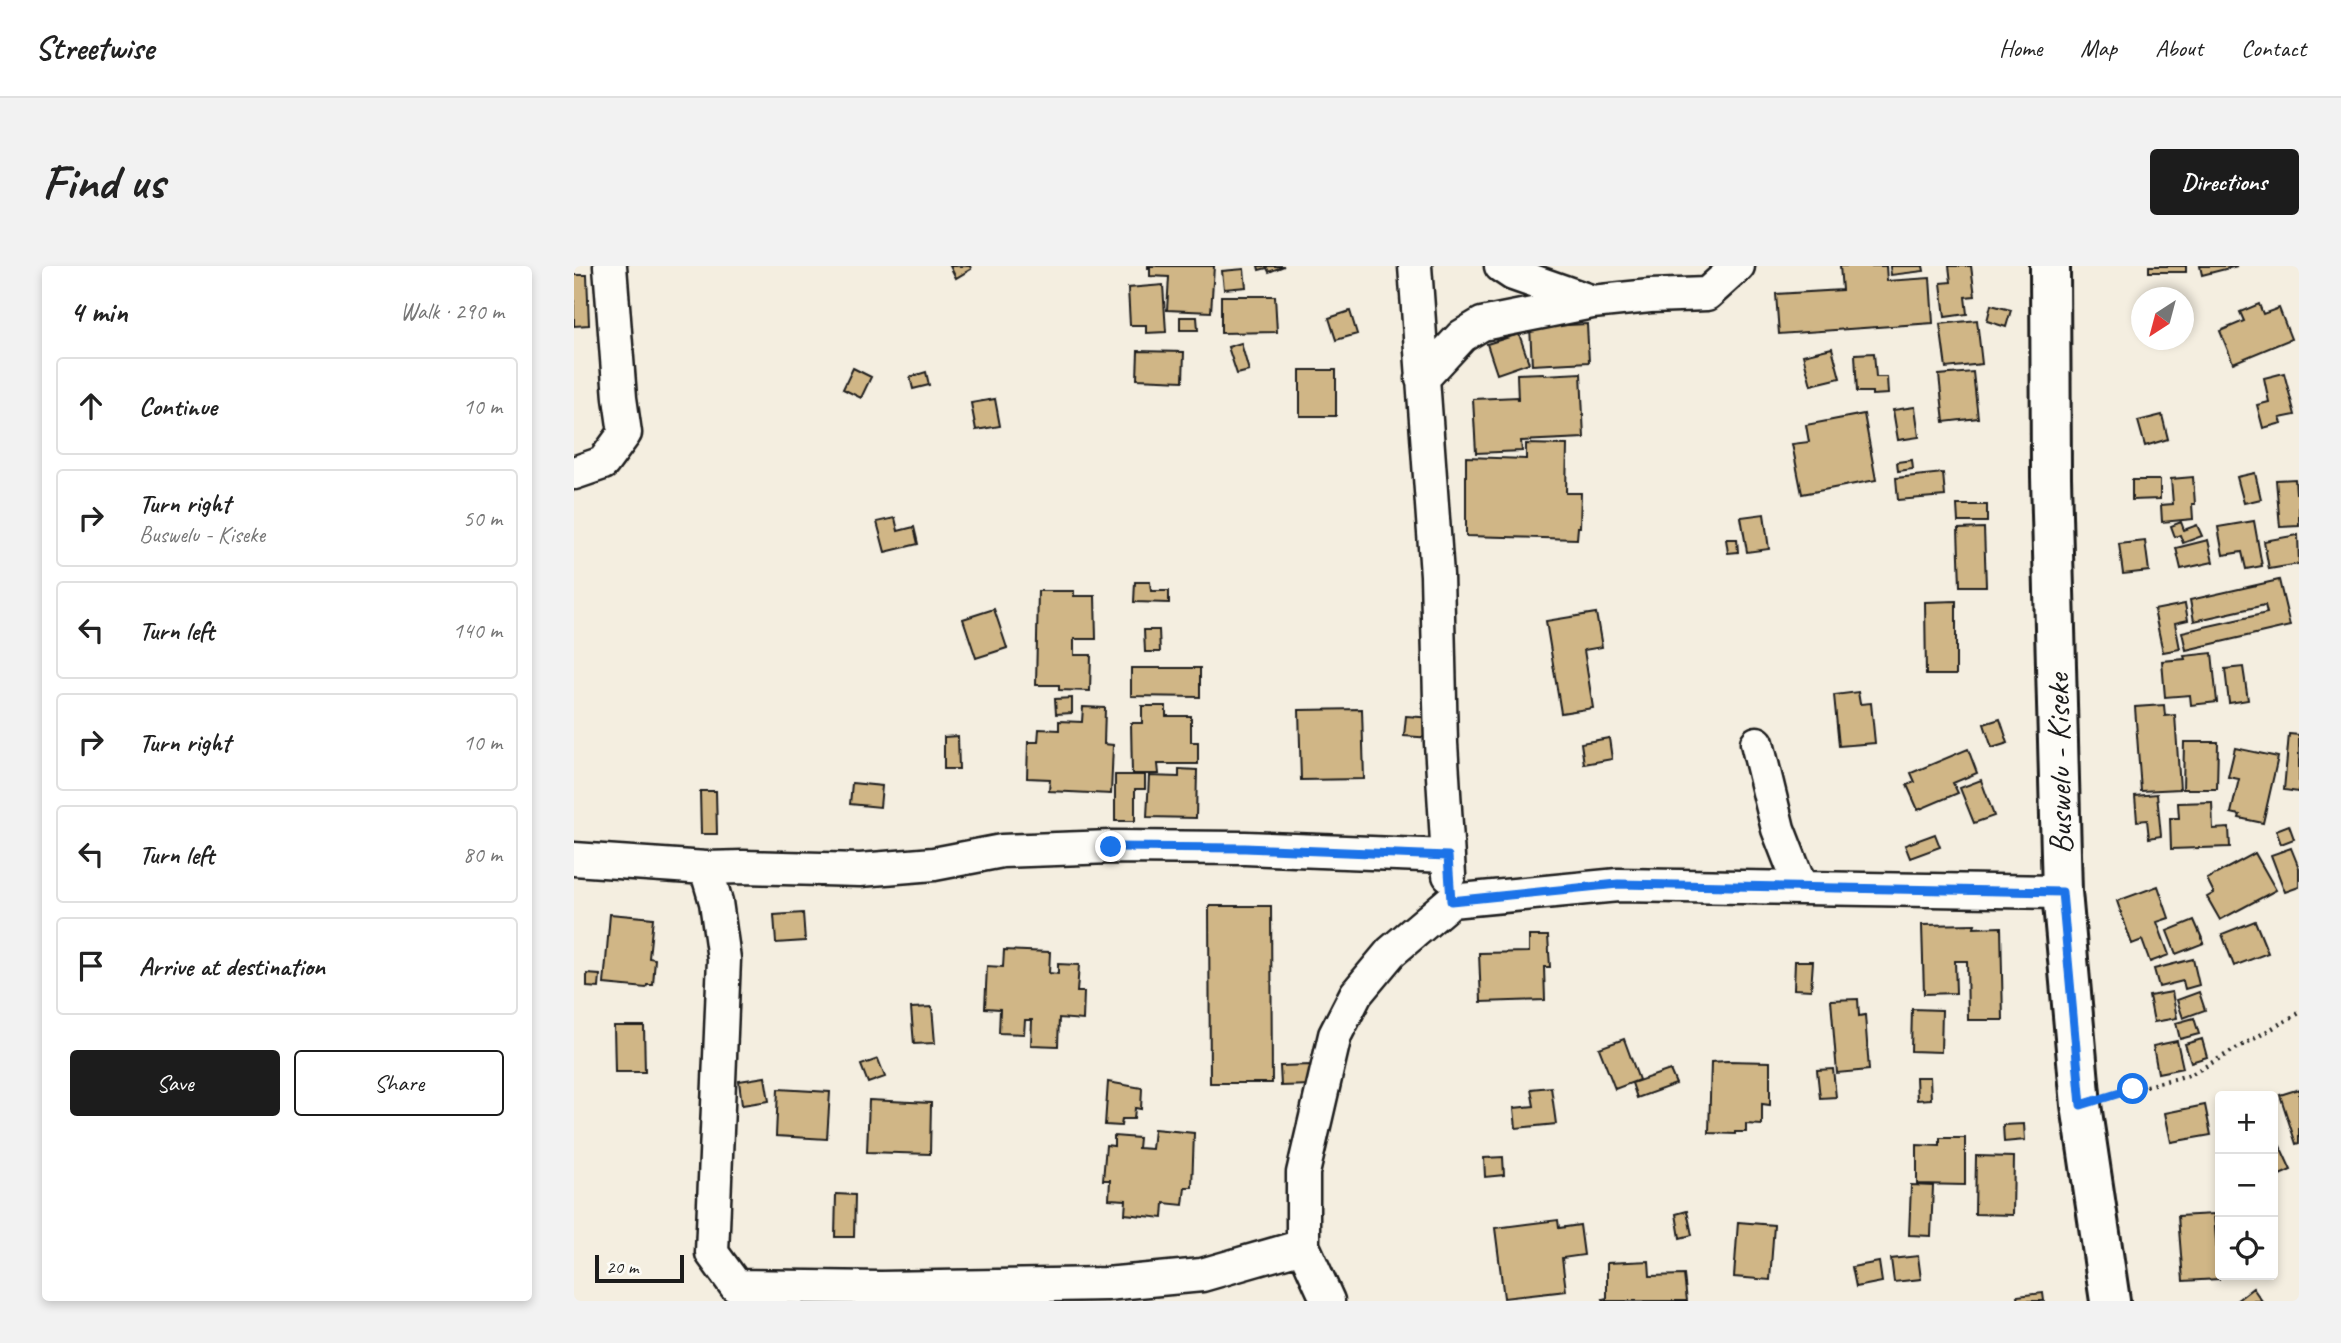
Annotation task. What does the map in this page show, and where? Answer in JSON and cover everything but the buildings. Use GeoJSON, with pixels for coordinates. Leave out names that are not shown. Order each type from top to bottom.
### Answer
{"type":"FeatureCollection","features":[{"type":"Feature","properties":{"kind":"main road","name":"Buswelu - Kiseke"},"geometry":{"type":"LineString","coordinates":[[2050,266],[2051,477],[2062,892],[2081,1105],[2110,1301]]}},
{"type":"Feature","properties":{"kind":"street"},"geometry":{"type":"LineString","coordinates":[[574,473],[603,463],[625,433],[610,266]]}},
{"type":"Feature","properties":{"kind":"street"},"geometry":{"type":"LineString","coordinates":[[1415,266],[1437,575],[1441,743],[1451,901]]}},
{"type":"Feature","properties":{"kind":"street"},"geometry":{"type":"LineString","coordinates":[[1501,266],[1513,274],[1591,302]]}},
{"type":"Feature","properties":{"kind":"street"},"geometry":{"type":"LineString","coordinates":[[1422,379],[1462,336],[1482,324],[1591,302],[1650,296],[1706,295],[1738,266]]}},
{"type":"Feature","properties":{"kind":"street"},"geometry":{"type":"LineString","coordinates":[[1757,743],[1778,829],[1801,888]]}},
{"type":"Feature","properties":{"kind":"street"},"geometry":{"type":"LineString","coordinates":[[574,859],[706,868],[860,870],[934,864],[1002,851],[1111,847],[1245,848],[1448,856]]}},
{"type":"Feature","properties":{"kind":"street"},"geometry":{"type":"LineString","coordinates":[[706,868],[716,902],[724,959],[712,1253],[736,1286],[881,1288],[1106,1284],[1202,1275],[1303,1246]]}},
{"type":"Feature","properties":{"kind":"street"},"geometry":{"type":"LineString","coordinates":[[1328,1301],[1303,1246],[1303,1172],[1335,1035],[1356,994],[1391,952],[1451,901],[1618,884],[2062,892]]}},
{"type":"Feature","properties":{"kind":"path"},"geometry":{"type":"LineString","coordinates":[[2081,1105],[2192,1074],[2299,1013]]}},
{"type":"Feature","properties":{"kind":"route"},"geometry":{"type":"LineString","coordinates":[[1111,847],[1245,848],[1448,856],[1451,901],[1618,884],[2062,892],[2081,1105],[2133,1089]]}}]}
